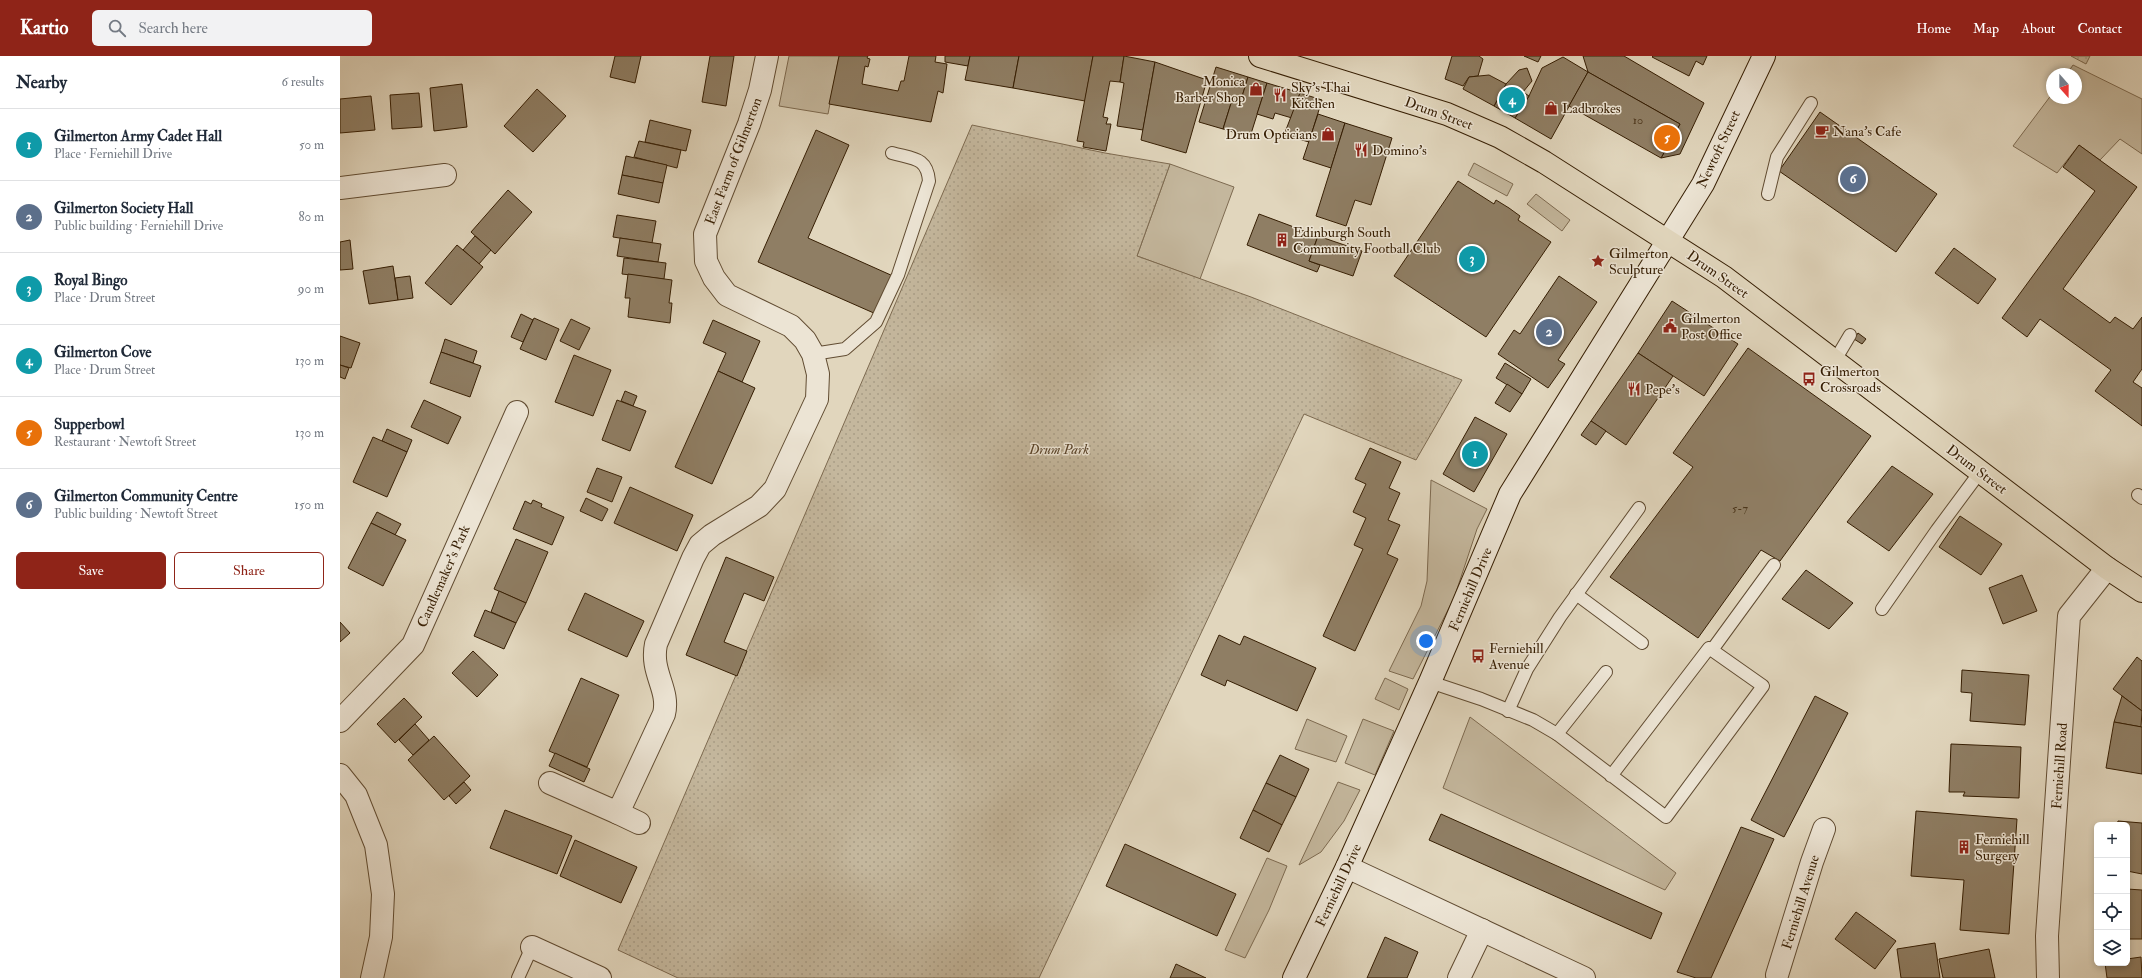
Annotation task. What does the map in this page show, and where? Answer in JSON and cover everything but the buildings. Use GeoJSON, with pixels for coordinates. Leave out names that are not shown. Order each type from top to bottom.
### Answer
{"type":"FeatureCollection","features":[{"type":"Feature","properties":{"kind":"main road","name":"Drum Street"},"geometry":{"type":"LineString","coordinates":[[1260,56],[1426,106],[1500,137],[1544,162],[1724,277],[1980,472],[2108,568],[2142,591]]}},
{"type":"Feature","properties":{"kind":"street","name":"East Farm of Gilmerton"},"geometry":{"type":"LineString","coordinates":[[618,813],[666,706],[654,664],[656,644],[700,545],[712,535],[759,506],[775,489],[817,399],[818,374],[813,354],[805,340],[791,326],[726,295],[714,278],[706,261],[705,234],[749,124],[760,90],[767,56]]}},
{"type":"Feature","properties":{"kind":"street","name":"Newtoft Street"},"geometry":{"type":"LineString","coordinates":[[1668,240],[1702,184],[1764,56]]}},
{"type":"Feature","properties":{"kind":"street"},"geometry":{"type":"LineString","coordinates":[[340,188],[446,175]]}},
{"type":"Feature","properties":{"kind":"street","name":"Ferniehill Drive"},"geometry":{"type":"LineString","coordinates":[[1294,978],[1347,867],[1430,682],[1510,494],[1668,240]]}},
{"type":"Feature","properties":{"kind":"street","name":"Candlemaker's Park"},"geometry":{"type":"LineString","coordinates":[[340,721],[413,645],[517,412]]}},
{"type":"Feature","properties":{"kind":"street","name":"Ferniehill Road"},"geometry":{"type":"LineString","coordinates":[[2048,978],[2047,936],[2069,616],[2108,568]]}},
{"type":"Feature","properties":{"kind":"street"},"geometry":{"type":"LineString","coordinates":[[340,775],[356,795],[376,845],[384,894],[381,936],[372,978]]}},
{"type":"Feature","properties":{"kind":"street"},"geometry":{"type":"LineString","coordinates":[[550,783],[639,823]]}},
{"type":"Feature","properties":{"kind":"street","name":"Ferniehill Avenue"},"geometry":{"type":"LineString","coordinates":[[1778,977],[1812,862],[1824,829]]}},
{"type":"Feature","properties":{"kind":"street"},"geometry":{"type":"LineString","coordinates":[[1347,867],[1584,978]]}},
{"type":"Feature","properties":{"kind":"street"},"geometry":{"type":"LineString","coordinates":[[1459,978],[1482,930]]}},
{"type":"Feature","properties":{"kind":"street"},"geometry":{"type":"LineString","coordinates":[[532,947],[600,978]]}},
{"type":"Feature","properties":{"kind":"lane"},"geometry":{"type":"LineString","coordinates":[[1768,194],[1777,157],[1811,103]]}},
{"type":"Feature","properties":{"kind":"lane"},"geometry":{"type":"LineString","coordinates":[[813,354],[845,349],[876,322],[898,276],[929,182],[928,169],[923,162],[892,153]]}},
{"type":"Feature","properties":{"kind":"lane"},"geometry":{"type":"LineString","coordinates":[[1834,362],[1850,335]]}},
{"type":"Feature","properties":{"kind":"lane"},"geometry":{"type":"LineString","coordinates":[[1882,609],[1980,472]]}},
{"type":"Feature","properties":{"kind":"lane"},"geometry":{"type":"LineString","coordinates":[[1508,711],[1526,669],[1576,594],[1639,508]]}},
{"type":"Feature","properties":{"kind":"lane"},"geometry":{"type":"LineString","coordinates":[[1712,650],[1774,565]]}},
{"type":"Feature","properties":{"kind":"lane"},"geometry":{"type":"LineString","coordinates":[[1576,594],[1642,643]]}},
{"type":"Feature","properties":{"kind":"lane"},"geometry":{"type":"LineString","coordinates":[[1430,682],[1533,720],[1557,734],[1611,776],[1666,817],[1763,686],[1709,648],[1611,776]]}},
{"type":"Feature","properties":{"kind":"lane"},"geometry":{"type":"LineString","coordinates":[[1557,734],[1606,672]]}},
{"type":"Feature","properties":{"kind":"lane"},"geometry":{"type":"LineString","coordinates":[[518,978],[532,947]]}},
{"type":"Feature","properties":{"kind":"green space"},"geometry":{"type":"Polygon","coordinates":[[[789,56],[839,56],[828,114],[779,106],[789,56]]]}},
{"type":"Feature","properties":{"kind":"green space"},"geometry":{"type":"Polygon","coordinates":[[[2071,56],[2090,56],[2086,64],[2071,56]]]}},
{"type":"Feature","properties":{"kind":"green space"},"geometry":{"type":"Polygon","coordinates":[[[2073,65],[2079,68],[2071,68],[2073,65]]]}},
{"type":"Feature","properties":{"kind":"green space"},"geometry":{"type":"Polygon","coordinates":[[[2082,69],[2142,99],[2142,154],[2120,139],[2100,160],[2079,145],[2057,173],[2013,146],[2046,102],[2046,104],[2082,104],[2082,69]]]}},
{"type":"Feature","properties":{"kind":"green space","name":"Drum Park"},"geometry":{"type":"Polygon","coordinates":[[[972,125],[1105,153],[1170,164],[1137,256],[1251,297],[1462,380],[1416,460],[1304,414],[1039,978],[678,978],[618,950],[972,125]]]}},
{"type":"Feature","properties":{"kind":"green space"},"geometry":{"type":"Polygon","coordinates":[[[1474,163],[1513,184],[1507,196],[1468,175],[1474,163]]]}},
{"type":"Feature","properties":{"kind":"green space"},"geometry":{"type":"Polygon","coordinates":[[[1170,164],[1234,187],[1200,279],[1137,256],[1170,164]]]}},
{"type":"Feature","properties":{"kind":"green space"},"geometry":{"type":"Polygon","coordinates":[[[1536,194],[1570,220],[1562,231],[1527,204],[1536,194]]]}},
{"type":"Feature","properties":{"kind":"green space"},"geometry":{"type":"Polygon","coordinates":[[[1431,480],[1487,509],[1477,529],[1454,598],[1413,679],[1389,671],[1421,606],[1427,581],[1431,480]]]}},
{"type":"Feature","properties":{"kind":"green space"},"geometry":{"type":"Polygon","coordinates":[[[1385,678],[1408,689],[1399,710],[1375,699],[1385,678]]]}},
{"type":"Feature","properties":{"kind":"green space"},"geometry":{"type":"Polygon","coordinates":[[[1470,717],[1676,873],[1665,890],[1443,788],[1470,717]]]}},
{"type":"Feature","properties":{"kind":"green space"},"geometry":{"type":"Polygon","coordinates":[[[1307,719],[1347,736],[1336,762],[1295,749],[1307,719]]]}},
{"type":"Feature","properties":{"kind":"green space"},"geometry":{"type":"Polygon","coordinates":[[[1363,719],[1394,731],[1375,775],[1345,763],[1363,719]]]}},
{"type":"Feature","properties":{"kind":"green space"},"geometry":{"type":"Polygon","coordinates":[[[1338,782],[1360,790],[1344,821],[1321,852],[1299,865],[1338,782]]]}},
{"type":"Feature","properties":{"kind":"green space"},"geometry":{"type":"Polygon","coordinates":[[[1267,858],[1287,866],[1269,910],[1245,958],[1225,950],[1267,858]]]}},
{"type":"Feature","properties":{"kind":"place","name":"Monica Barber Shop"},"geometry":{"type":"Point","coordinates":[1256,89]}},
{"type":"Feature","properties":{"kind":"place","name":"Sky's Thai Kitchen"},"geometry":{"type":"Point","coordinates":[1280,95]}},
{"type":"Feature","properties":{"kind":"place","name":"Gilmerton Cove"},"geometry":{"type":"Point","coordinates":[1512,100]}},
{"type":"Feature","properties":{"kind":"place","name":"Ladbrokes"},"geometry":{"type":"Point","coordinates":[1551,108]}},
{"type":"Feature","properties":{"kind":"place","name":"Nana's Cafe"},"geometry":{"type":"Point","coordinates":[1822,131]}},
{"type":"Feature","properties":{"kind":"place","name":"Drum Opticians"},"geometry":{"type":"Point","coordinates":[1328,134]}},
{"type":"Feature","properties":{"kind":"place","name":"Supperbowl"},"geometry":{"type":"Point","coordinates":[1667,138]}},
{"type":"Feature","properties":{"kind":"place","name":"Domino's"},"geometry":{"type":"Point","coordinates":[1361,150]}},
{"type":"Feature","properties":{"kind":"place","name":"Gilmerton Community Centre"},"geometry":{"type":"Point","coordinates":[1853,179]}},
{"type":"Feature","properties":{"kind":"place","name":"Edinburgh South Community Football Club"},"geometry":{"type":"Point","coordinates":[1282,240]}},
{"type":"Feature","properties":{"kind":"place","name":"Royal Bingo"},"geometry":{"type":"Point","coordinates":[1472,259]}},
{"type":"Feature","properties":{"kind":"place","name":"Gilmerton Sculpture"},"geometry":{"type":"Point","coordinates":[1598,261]}},
{"type":"Feature","properties":{"kind":"place","name":"Gilmerton Post Office"},"geometry":{"type":"Point","coordinates":[1670,326]}},
{"type":"Feature","properties":{"kind":"place","name":"Gilmerton Society Hall"},"geometry":{"type":"Point","coordinates":[1549,332]}},
{"type":"Feature","properties":{"kind":"place","name":"Gilmerton Crossroads"},"geometry":{"type":"Point","coordinates":[1809,379]}},
{"type":"Feature","properties":{"kind":"place","name":"Pepe's"},"geometry":{"type":"Point","coordinates":[1634,389]}},
{"type":"Feature","properties":{"kind":"place","name":"Gilmerton Army Cadet Hall"},"geometry":{"type":"Point","coordinates":[1475,454]}},
{"type":"Feature","properties":{"kind":"place","name":"Ferniehill Avenue"},"geometry":{"type":"Point","coordinates":[1478,656]}},
{"type":"Feature","properties":{"kind":"place","name":"Ferniehill Surgery"},"geometry":{"type":"Point","coordinates":[1964,847]}}]}
